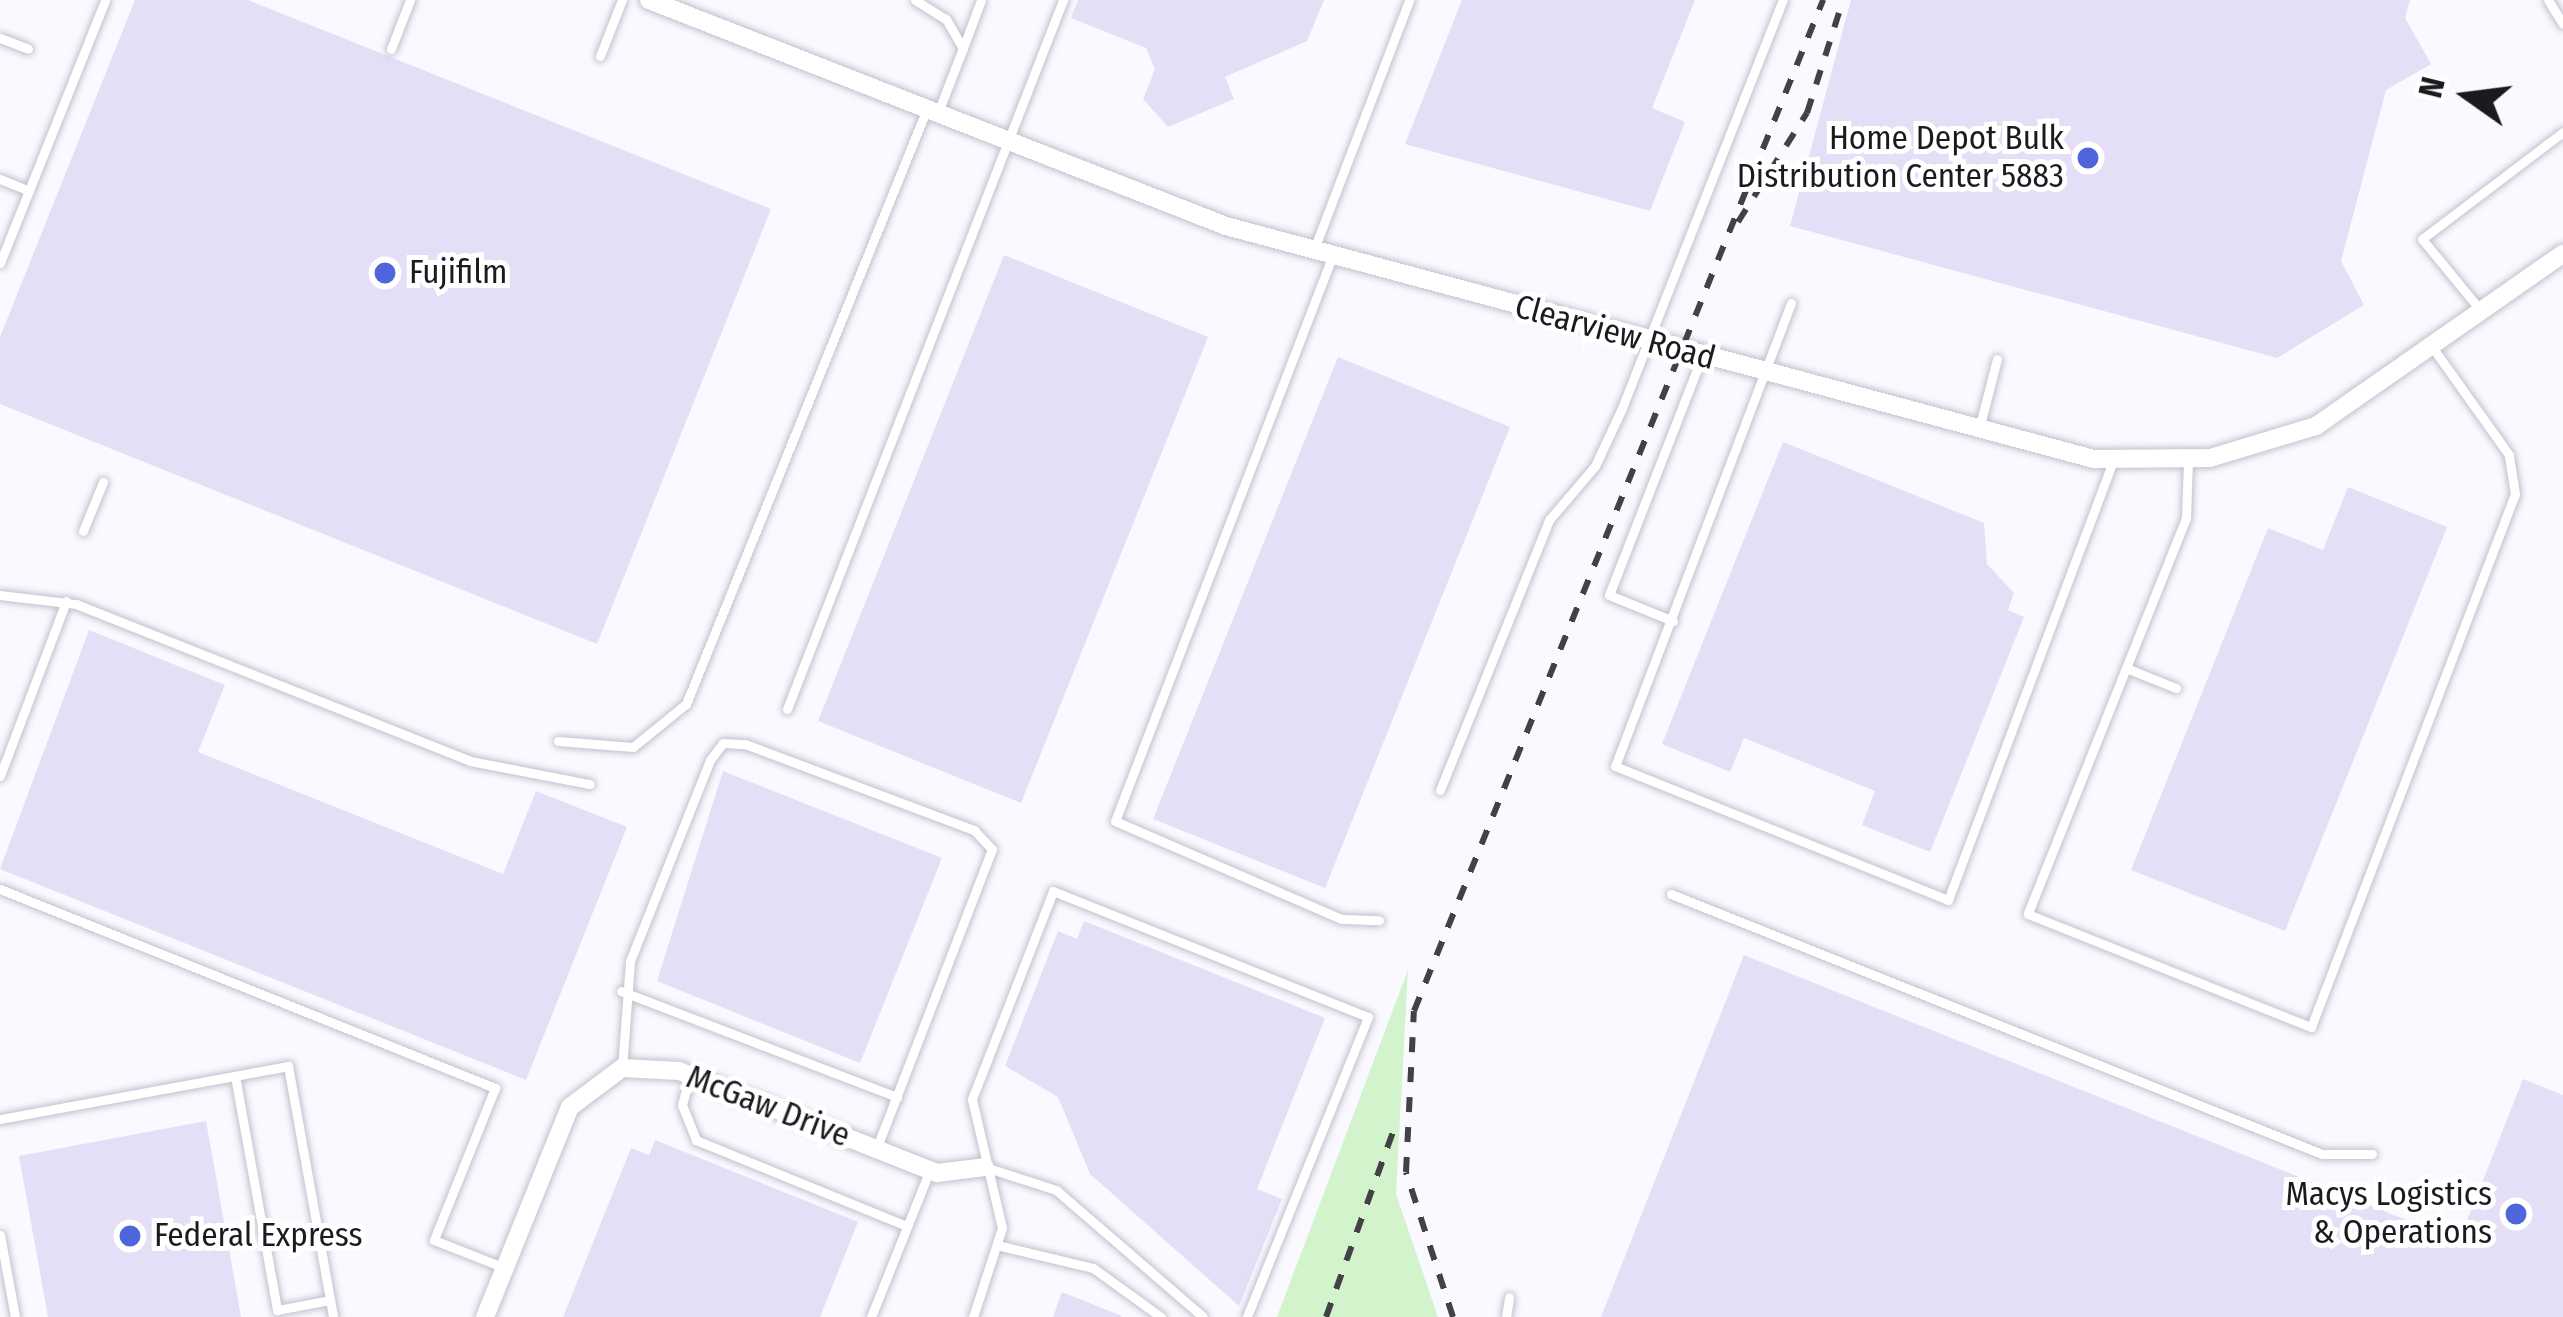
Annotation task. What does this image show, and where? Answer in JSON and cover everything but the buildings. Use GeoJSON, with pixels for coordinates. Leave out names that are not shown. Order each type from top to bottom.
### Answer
{"type":"FeatureCollection","features":[{"type":"Feature","properties":{"kind":"street","name":"Clearview Road"},"geometry":{"type":"LineString","coordinates":[[649,0],[1010,144],[1322,254],[1978,432],[2114,461],[2188,461],[2316,426],[2563,254]]}},
{"type":"Feature","properties":{"kind":"street"},"geometry":{"type":"LineString","coordinates":[[485,1317],[570,1106],[622,1068]]}},
{"type":"Feature","properties":{"kind":"street","name":"McGaw Drive"},"geometry":{"type":"LineString","coordinates":[[622,1068],[690,1075],[930,1171],[985,1167]]}},
{"type":"Feature","properties":{"kind":"lane"},"geometry":{"type":"LineString","coordinates":[[0,263],[105,0]]}},
{"type":"Feature","properties":{"kind":"lane"},"geometry":{"type":"LineString","coordinates":[[391,49],[410,0]]}},
{"type":"Feature","properties":{"kind":"lane"},"geometry":{"type":"LineString","coordinates":[[600,56],[622,0]]}},
{"type":"Feature","properties":{"kind":"lane"},"geometry":{"type":"LineString","coordinates":[[915,0],[940,14]]}},
{"type":"Feature","properties":{"kind":"lane"},"geometry":{"type":"LineString","coordinates":[[936,0],[962,48]]}},
{"type":"Feature","properties":{"kind":"lane"},"geometry":{"type":"LineString","coordinates":[[558,741],[633,747],[686,704],[981,0]]}},
{"type":"Feature","properties":{"kind":"lane"},"geometry":{"type":"LineString","coordinates":[[787,709],[1063,0]]}},
{"type":"Feature","properties":{"kind":"lane"},"geometry":{"type":"LineString","coordinates":[[1379,920],[1342,919],[1114,821],[1322,254],[1409,0]]}},
{"type":"Feature","properties":{"kind":"lane"},"geometry":{"type":"LineString","coordinates":[[1440,790],[1545,528],[1595,466],[1783,0]]}},
{"type":"Feature","properties":{"kind":"lane"},"geometry":{"type":"LineString","coordinates":[[2548,0],[2563,24]]}},
{"type":"Feature","properties":{"kind":"lane"},"geometry":{"type":"LineString","coordinates":[[0,38],[28,49]]}},
{"type":"Feature","properties":{"kind":"lane"},"geometry":{"type":"LineString","coordinates":[[2482,313],[2422,239],[2563,132]]}},
{"type":"Feature","properties":{"kind":"lane"},"geometry":{"type":"LineString","coordinates":[[0,179],[29,190]]}},
{"type":"Feature","properties":{"kind":"lane"},"geometry":{"type":"LineString","coordinates":[[1791,303],[1771,376],[1615,766],[1948,900],[2114,461]]}},
{"type":"Feature","properties":{"kind":"lane"},"geometry":{"type":"LineString","coordinates":[[2188,461],[2186,518],[2028,914],[2311,1027],[2516,494],[2506,448],[2433,348]]}},
{"type":"Feature","properties":{"kind":"lane"},"geometry":{"type":"LineString","coordinates":[[1673,621],[1610,595],[1702,357]]}},
{"type":"Feature","properties":{"kind":"lane"},"geometry":{"type":"LineString","coordinates":[[1978,432],[1997,359]]}},
{"type":"Feature","properties":{"kind":"lane"},"geometry":{"type":"LineString","coordinates":[[83,531],[103,482]]}},
{"type":"Feature","properties":{"kind":"lane"},"geometry":{"type":"LineString","coordinates":[[0,596],[66,601],[470,760],[590,784]]}},
{"type":"Feature","properties":{"kind":"lane"},"geometry":{"type":"LineString","coordinates":[[0,776],[66,601]]}},
{"type":"Feature","properties":{"kind":"lane"},"geometry":{"type":"LineString","coordinates":[[2126,668],[2176,688]]}},
{"type":"Feature","properties":{"kind":"lane"},"geometry":{"type":"LineString","coordinates":[[622,1068],[620,992],[718,748],[745,744],[974,830],[992,849],[876,1149]]}},
{"type":"Feature","properties":{"kind":"lane"},"geometry":{"type":"LineString","coordinates":[[0,889],[495,1088],[434,1240],[505,1268]]}},
{"type":"Feature","properties":{"kind":"lane"},"geometry":{"type":"LineString","coordinates":[[973,1317],[1001,1246],[972,1099],[1054,891],[1368,1017],[1247,1317]]}},
{"type":"Feature","properties":{"kind":"lane"},"geometry":{"type":"LineString","coordinates":[[1671,894],[2322,1154],[2372,1154]]}},
{"type":"Feature","properties":{"kind":"lane"},"geometry":{"type":"LineString","coordinates":[[620,992],[897,1097]]}},
{"type":"Feature","properties":{"kind":"lane"},"geometry":{"type":"LineString","coordinates":[[0,1119],[288,1066],[333,1317]]}},
{"type":"Feature","properties":{"kind":"lane"},"geometry":{"type":"LineString","coordinates":[[690,1075],[682,1105],[696,1140],[908,1226]]}},
{"type":"Feature","properties":{"kind":"lane"},"geometry":{"type":"LineString","coordinates":[[235,1076],[278,1310],[330,1300]]}},
{"type":"Feature","properties":{"kind":"lane"},"geometry":{"type":"LineString","coordinates":[[985,1167],[1056,1190],[1203,1317]]}},
{"type":"Feature","properties":{"kind":"lane"},"geometry":{"type":"LineString","coordinates":[[871,1317],[930,1171]]}},
{"type":"Feature","properties":{"kind":"lane"},"geometry":{"type":"LineString","coordinates":[[0,1234],[15,1317]]}},
{"type":"Feature","properties":{"kind":"lane"},"geometry":{"type":"LineString","coordinates":[[1001,1246],[1093,1268],[1161,1317]]}},
{"type":"Feature","properties":{"kind":"lane"},"geometry":{"type":"LineString","coordinates":[[1506,1317],[1509,1297]]}},
{"type":"Feature","properties":{"kind":"green space"},"geometry":{"type":"Polygon","coordinates":[[[1408,970],[1396,1194],[1438,1317],[1277,1317],[1408,970]]]}},
{"type":"Feature","properties":{"kind":"railway"},"geometry":{"type":"LineString","coordinates":[[1453,1317],[1406,1172],[1414,1011],[1823,0]]}},
{"type":"Feature","properties":{"kind":"railway"},"geometry":{"type":"LineString","coordinates":[[1738,222],[1807,113],[1843,0]]}},
{"type":"Feature","properties":{"kind":"railway"},"geometry":{"type":"LineString","coordinates":[[1326,1317],[1393,1132]]}},
{"type":"Feature","properties":{"kind":"place","name":"Home Depot Bulk Distribution Center 5883"},"geometry":{"type":"Point","coordinates":[2088,158]}},
{"type":"Feature","properties":{"kind":"place","name":"Fujifilm"},"geometry":{"type":"Point","coordinates":[385,273]}},
{"type":"Feature","properties":{"kind":"place","name":"Macys Logistics & Operations"},"geometry":{"type":"Point","coordinates":[2516,1214]}},
{"type":"Feature","properties":{"kind":"place","name":"Federal Express"},"geometry":{"type":"Point","coordinates":[130,1236]}}]}
